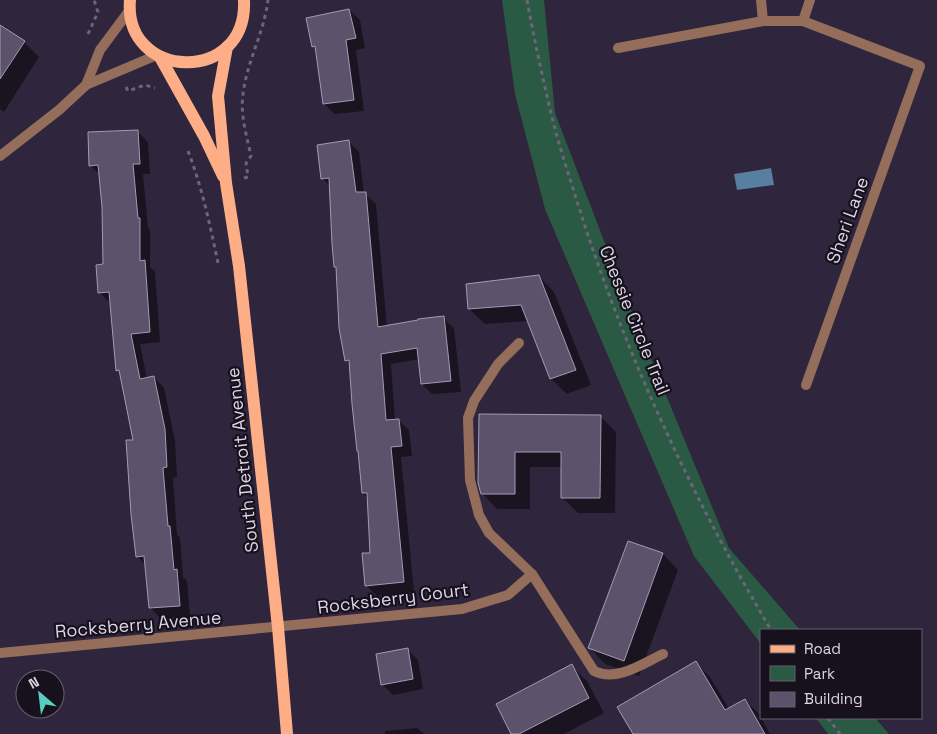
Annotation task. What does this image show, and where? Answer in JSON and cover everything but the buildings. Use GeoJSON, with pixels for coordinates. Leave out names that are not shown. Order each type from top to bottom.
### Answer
{"type":"FeatureCollection","features":[{"type":"Feature","properties":{"kind":"main road","name":"South Detroit Avenue"},"geometry":{"type":"LineString","coordinates":[[158,56],[177,62],[195,63],[213,57],[227,47],[238,31],[244,13],[244,0]]}},
{"type":"Feature","properties":{"kind":"main road","name":"South Detroit Avenue"},"geometry":{"type":"LineString","coordinates":[[130,5],[134,29],[145,45],[158,56],[204,136],[226,183]]}},
{"type":"Feature","properties":{"kind":"main road","name":"South Detroit Avenue"},"geometry":{"type":"LineString","coordinates":[[227,47],[218,96],[226,183],[239,266],[278,627],[287,734]]}},
{"type":"Feature","properties":{"kind":"street"},"geometry":{"type":"LineString","coordinates":[[760,0],[763,21]]}},
{"type":"Feature","properties":{"kind":"street"},"geometry":{"type":"LineString","coordinates":[[618,48],[763,21],[803,21],[810,0]]}},
{"type":"Feature","properties":{"kind":"street"},"geometry":{"type":"LineString","coordinates":[[86,85],[100,50],[130,5]]}},
{"type":"Feature","properties":{"kind":"street","name":"Sheri Lane"},"geometry":{"type":"LineString","coordinates":[[803,21],[920,66],[806,385]]}},
{"type":"Feature","properties":{"kind":"street"},"geometry":{"type":"LineString","coordinates":[[0,156],[59,110],[86,85],[158,56]]}},
{"type":"Feature","properties":{"kind":"street"},"geometry":{"type":"LineString","coordinates":[[519,343],[498,364],[474,401],[468,418],[470,480],[479,515],[489,533],[532,574],[594,671],[601,674],[621,673],[663,654]]}},
{"type":"Feature","properties":{"kind":"street","name":"Rocksberry Court"},"geometry":{"type":"LineString","coordinates":[[278,627],[462,609],[508,595],[532,574]]}},
{"type":"Feature","properties":{"kind":"street","name":"Rocksberry Avenue"},"geometry":{"type":"LineString","coordinates":[[0,653],[278,627]]}},
{"type":"Feature","properties":{"kind":"path"},"geometry":{"type":"LineString","coordinates":[[85,39],[98,12],[94,0]]}},
{"type":"Feature","properties":{"kind":"path"},"geometry":{"type":"LineString","coordinates":[[248,177],[246,163],[251,156],[245,126],[243,96],[253,53],[265,20],[268,0]]}},
{"type":"Feature","properties":{"kind":"path","name":"Chessie Circle Trail"},"geometry":{"type":"LineString","coordinates":[[527,0],[555,131],[612,305],[640,374],[696,495],[739,577],[770,629]]}},
{"type":"Feature","properties":{"kind":"path"},"geometry":{"type":"LineString","coordinates":[[126,85],[128,91],[145,85],[154,87],[159,94]]}},
{"type":"Feature","properties":{"kind":"path"},"geometry":{"type":"LineString","coordinates":[[185,143],[205,205],[219,269]]}},
{"type":"Feature","properties":{"kind":"path"},"geometry":{"type":"LineString","coordinates":[[829,719],[840,734]]}},
{"type":"Feature","properties":{"kind":"green space"},"geometry":{"type":"Polygon","coordinates":[[[502,0],[544,0],[555,113],[624,293],[729,548],[799,629],[760,629],[760,643],[694,556],[545,209],[515,94],[502,0]]]}},
{"type":"Feature","properties":{"kind":"green space"},"geometry":{"type":"Polygon","coordinates":[[[817,719],[876,719],[889,734],[828,734],[817,719]]]}},
{"type":"Feature","properties":{"kind":"water"},"geometry":{"type":"Polygon","coordinates":[[[771,168],[774,185],[737,190],[734,174],[771,168]]]}}]}
